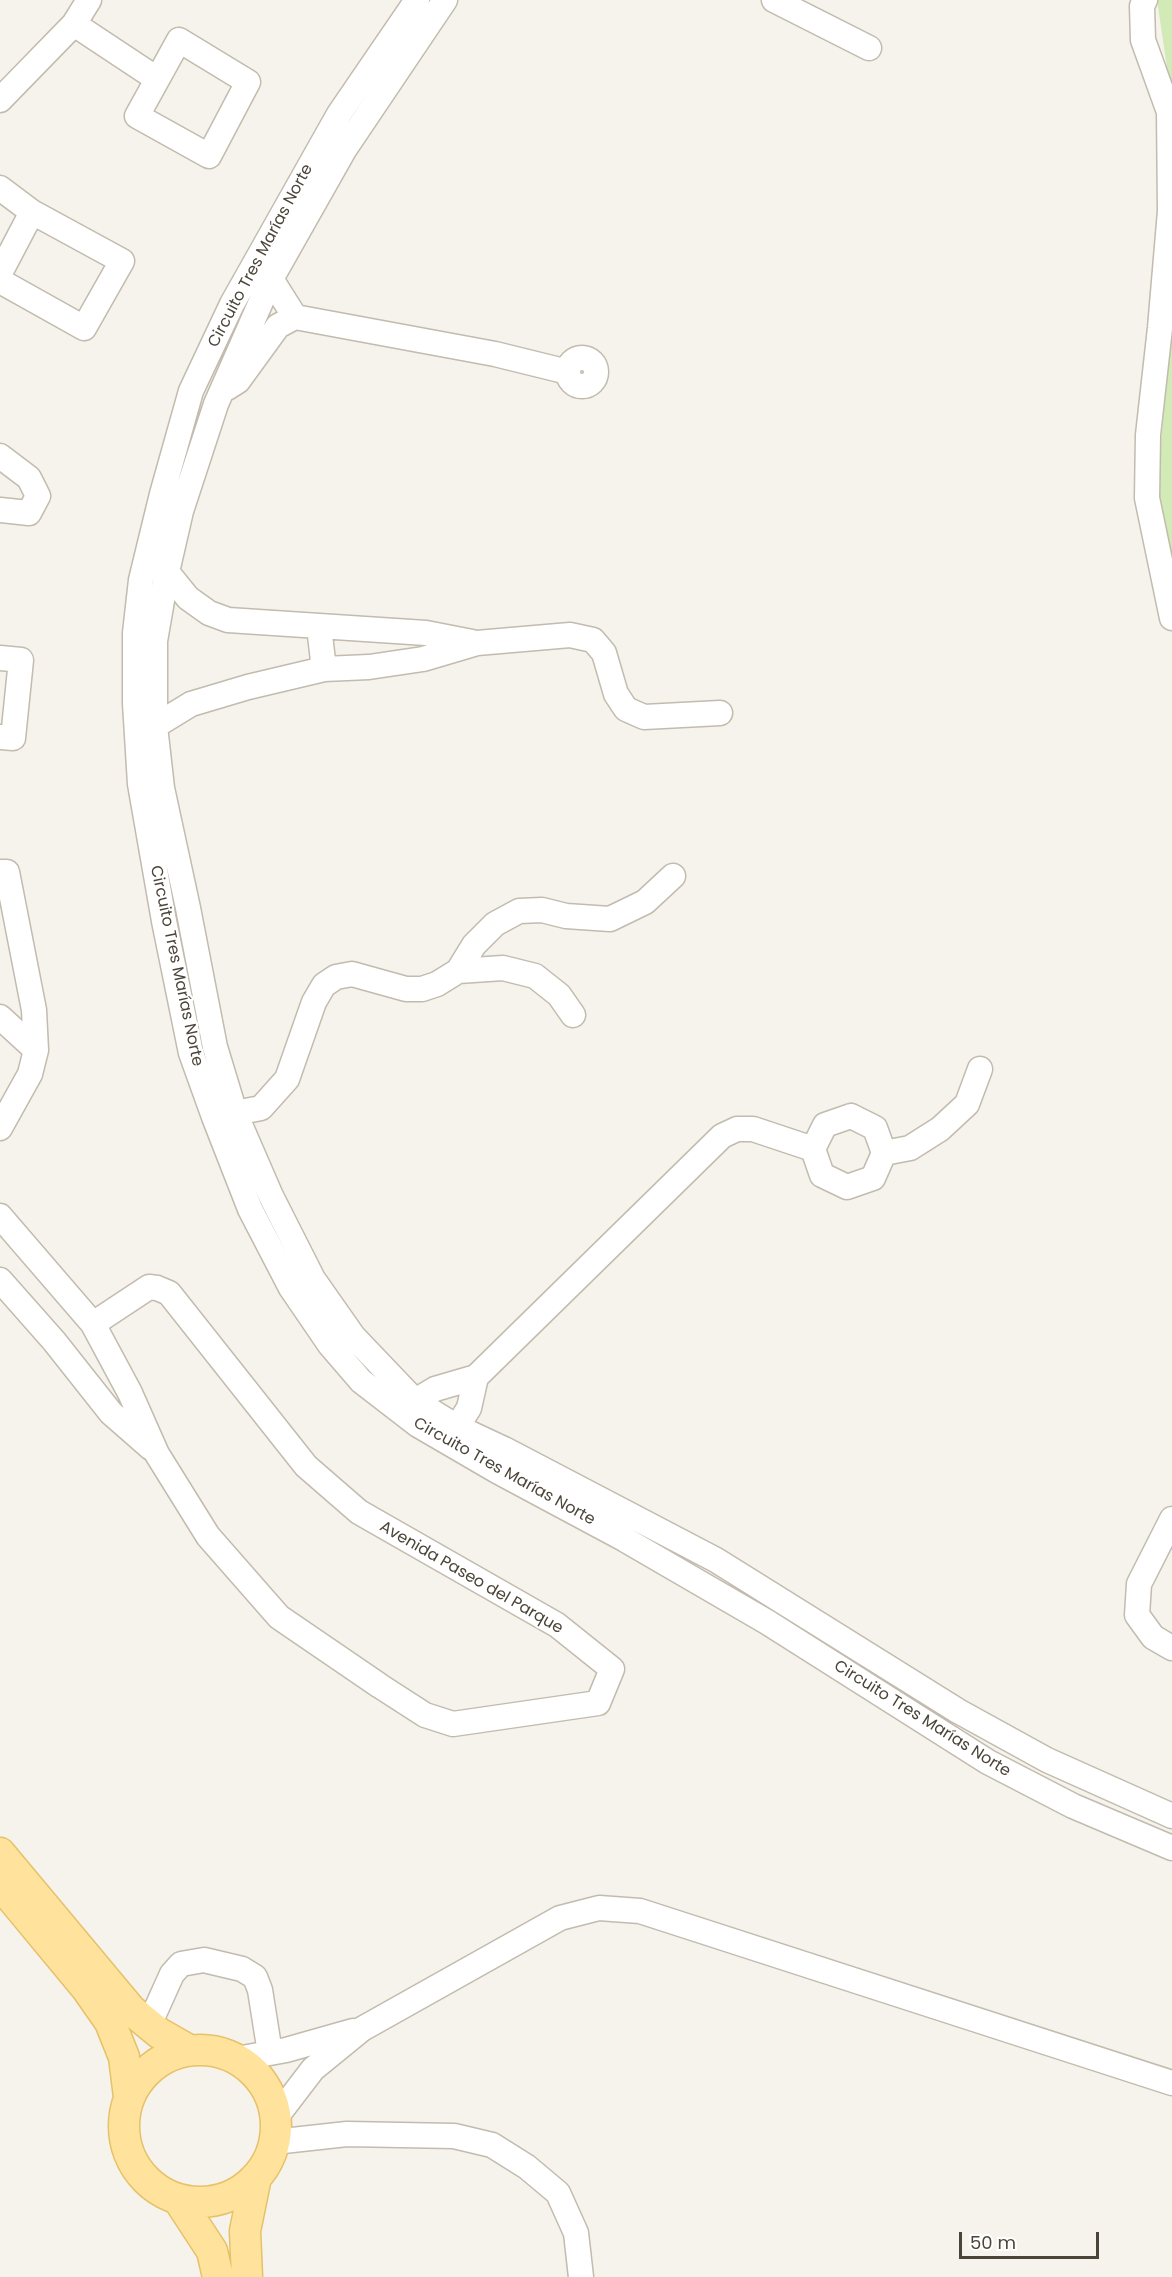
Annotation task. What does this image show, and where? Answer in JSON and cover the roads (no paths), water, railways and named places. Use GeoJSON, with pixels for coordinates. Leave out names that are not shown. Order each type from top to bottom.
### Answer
{"type":"FeatureCollection","features":[{"type":"Feature","properties":{"kind":"main road"},"geometry":{"type":"LineString","coordinates":[[0,1853],[131,2010],[149,2025],[189,2050]]}},
{"type":"Feature","properties":{"kind":"main road"},"geometry":{"type":"LineString","coordinates":[[0,1884],[87,1989],[110,2022],[124,2057],[129,2097]]}},
{"type":"Feature","properties":{"kind":"main road"},"geometry":{"type":"LineString","coordinates":[[189,2050],[222,2053],[237,2059],[252,2070],[264,2085],[275,2129],[267,2160],[256,2177],[240,2190],[222,2198],[202,2202],[178,2199],[149,2183],[137,2169],[124,2134],[129,2097],[139,2080],[153,2066],[170,2056],[189,2050]]}},
{"type":"Feature","properties":{"kind":"main road"},"geometry":{"type":"LineString","coordinates":[[247,2277],[245,2231],[256,2177]]}},
{"type":"Feature","properties":{"kind":"main road"},"geometry":{"type":"LineString","coordinates":[[178,2199],[212,2251],[218,2277]]}},
{"type":"Feature","properties":{"kind":"street"},"geometry":{"type":"LineString","coordinates":[[4,92],[74,24],[89,0]]}},
{"type":"Feature","properties":{"kind":"street","name":"Circuito Tres Marías Norte"},"geometry":{"type":"LineString","coordinates":[[417,0],[339,114],[232,304],[191,391],[141,580],[135,633],[135,703],[140,784],[164,921],[191,1053],[250,1209],[291,1288],[330,1345],[361,1381],[418,1425],[497,1471],[624,1539],[767,1623],[988,1762],[1073,1806],[1172,1848]]}},
{"type":"Feature","properties":{"kind":"street","name":"Circuito Tres Marías Norte"},"geometry":{"type":"LineString","coordinates":[[445,0],[344,150],[272,279],[218,398],[181,511],[167,572],[155,642],[155,726],[162,788],[215,1047],[235,1113],[271,1196],[313,1279],[353,1336],[415,1401],[457,1427],[504,1449],[716,1560],[958,1711],[1047,1760],[1172,1816]]}},
{"type":"Feature","properties":{"kind":"street"},"geometry":{"type":"LineString","coordinates":[[774,0],[869,48]]}},
{"type":"Feature","properties":{"kind":"street"},"geometry":{"type":"LineString","coordinates":[[1145,0],[1142,6],[1143,40],[1169,112],[1170,211],[1161,328],[1148,435],[1147,498],[1172,618]]}},
{"type":"Feature","properties":{"kind":"street"},"geometry":{"type":"LineString","coordinates":[[74,24],[157,79]]}},
{"type":"Feature","properties":{"kind":"street"},"geometry":{"type":"LineString","coordinates":[[179,40],[248,82],[209,156],[137,116],[157,79],[179,40]]}},
{"type":"Feature","properties":{"kind":"street"},"geometry":{"type":"LineString","coordinates":[[0,188],[32,212],[122,261],[84,328],[0,281]]}},
{"type":"Feature","properties":{"kind":"street"},"geometry":{"type":"LineString","coordinates":[[0,273],[32,212]]}},
{"type":"Feature","properties":{"kind":"street"},"geometry":{"type":"LineString","coordinates":[[272,279],[295,317]]}},
{"type":"Feature","properties":{"kind":"street"},"geometry":{"type":"LineString","coordinates":[[191,391],[218,398],[238,381],[278,326],[295,317],[495,354],[568,372]]}},
{"type":"Feature","properties":{"kind":"street"},"geometry":{"type":"LineString","coordinates":[[0,456],[29,478],[38,496],[28,513],[0,510]]}},
{"type":"Feature","properties":{"kind":"street"},"geometry":{"type":"LineString","coordinates":[[167,572],[188,598],[209,613],[228,620],[426,633],[477,643]]}},
{"type":"Feature","properties":{"kind":"street"},"geometry":{"type":"LineString","coordinates":[[319,627],[324,669]]}},
{"type":"Feature","properties":{"kind":"street"},"geometry":{"type":"LineString","coordinates":[[155,726],[190,704],[324,669],[369,667],[423,659],[477,643],[570,635],[593,640],[604,653],[616,694],[626,709],[644,717],[720,713]]}},
{"type":"Feature","properties":{"kind":"street"},"geometry":{"type":"LineString","coordinates":[[0,658],[21,660],[13,738],[0,737]]}},
{"type":"Feature","properties":{"kind":"street"},"geometry":{"type":"LineString","coordinates":[[0,872],[7,872],[34,1010],[36,1050],[30,1074],[0,1128]]}},
{"type":"Feature","properties":{"kind":"street"},"geometry":{"type":"LineString","coordinates":[[235,1113],[261,1108],[287,1079],[314,1002],[324,985],[336,978],[352,974],[406,989],[422,989],[437,984],[458,971],[474,945],[495,924],[519,911],[542,910],[566,916],[610,919],[645,902],[673,876]]}},
{"type":"Feature","properties":{"kind":"street"},"geometry":{"type":"LineString","coordinates":[[458,971],[504,968],[535,976],[559,995],[573,1015]]}},
{"type":"Feature","properties":{"kind":"street"},"geometry":{"type":"LineString","coordinates":[[0,1017],[36,1050]]}},
{"type":"Feature","properties":{"kind":"street"},"geometry":{"type":"LineString","coordinates":[[191,1053],[215,1047]]}},
{"type":"Feature","properties":{"kind":"street"},"geometry":{"type":"LineString","coordinates":[[884,1153],[910,1148],[939,1129],[967,1104],[980,1068]]}},
{"type":"Feature","properties":{"kind":"street"},"geometry":{"type":"LineString","coordinates":[[851,1116],[875,1128],[884,1153],[873,1178],[847,1187],[822,1175],[813,1149],[825,1125],[851,1116]]}},
{"type":"Feature","properties":{"kind":"street"},"geometry":{"type":"LineString","coordinates":[[415,1401],[435,1389],[476,1377],[722,1136],[737,1129],[753,1129],[813,1149]]}},
{"type":"Feature","properties":{"kind":"street","name":"Avenida Paseo del Parque"},"geometry":{"type":"LineString","coordinates":[[0,1216],[93,1324],[130,1394],[157,1454],[208,1536],[279,1617],[425,1715],[453,1724],[598,1703],[612,1669],[557,1625],[359,1512],[306,1466],[169,1293],[149,1287],[93,1324]]}},
{"type":"Feature","properties":{"kind":"street","name":"Avenida Paseo del Parque"},"geometry":{"type":"LineString","coordinates":[[0,1281],[54,1341],[111,1413],[157,1454]]}},
{"type":"Feature","properties":{"kind":"street"},"geometry":{"type":"LineString","coordinates":[[457,1427],[469,1408],[476,1377]]}},
{"type":"Feature","properties":{"kind":"street"},"geometry":{"type":"LineString","coordinates":[[1172,1519],[1139,1584],[1137,1615],[1153,1637],[1172,1648]]}},
{"type":"Feature","properties":{"kind":"street"},"geometry":{"type":"LineString","coordinates":[[1140,1803],[1172,1794]]}},
{"type":"Feature","properties":{"kind":"street"},"geometry":{"type":"LineString","coordinates":[[581,2277],[576,2233],[558,2193],[527,2167],[492,2145],[454,2136],[347,2134],[275,2129],[313,2069],[362,2029],[560,1918],[599,1908],[640,1911],[1172,2083]]}},
{"type":"Feature","properties":{"kind":"street"},"geometry":{"type":"LineString","coordinates":[[149,2025],[172,1974],[181,1965],[204,1960],[242,1969],[255,1977],[260,1990],[270,2053]]}},
{"type":"Feature","properties":{"kind":"street"},"geometry":{"type":"LineString","coordinates":[[237,2059],[270,2053],[362,2029]]}}]}
